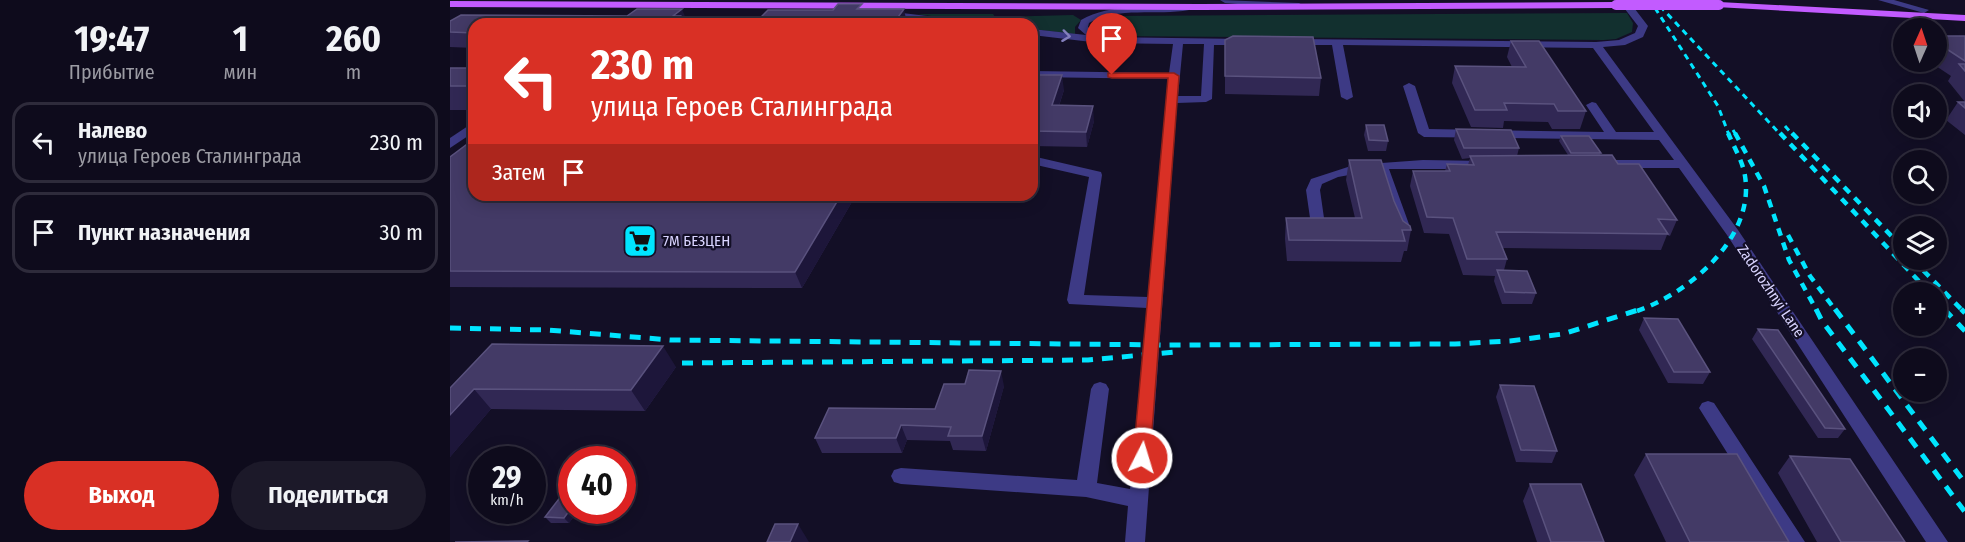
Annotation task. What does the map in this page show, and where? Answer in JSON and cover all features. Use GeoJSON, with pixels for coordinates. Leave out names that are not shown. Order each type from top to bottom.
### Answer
{"type":"FeatureCollection","features":[{"type":"Feature","properties":{"kind":"main road"},"geometry":{"type":"LineString","coordinates":[[1010,5],[1054,0]]}},
{"type":"Feature","properties":{"kind":"main road"},"geometry":{"type":"LineString","coordinates":[[1110,0],[1141,6]]}},
{"type":"Feature","properties":{"kind":"main road"},"geometry":{"type":"LineString","coordinates":[[1719,5],[1752,0]]}},
{"type":"Feature","properties":{"kind":"main road"},"geometry":{"type":"LineString","coordinates":[[1828,0],[1965,12]]}},
{"type":"Feature","properties":{"kind":"main road"},"geometry":{"type":"LineString","coordinates":[[450,4],[759,5],[830,3],[844,6],[966,2],[1010,5],[1308,7],[1619,2],[1965,18]]}},
{"type":"Feature","properties":{"kind":"street"},"geometry":{"type":"LineString","coordinates":[[1225,0],[1308,7]]}},
{"type":"Feature","properties":{"kind":"street"},"geometry":{"type":"LineString","coordinates":[[1883,0],[1924,10]]}},
{"type":"Feature","properties":{"kind":"street"},"geometry":{"type":"LineString","coordinates":[[1279,42],[1621,44],[1639,35],[1642,26],[1637,17],[1619,2]]}},
{"type":"Feature","properties":{"kind":"street"},"geometry":{"type":"LineString","coordinates":[[744,18],[759,5]]}},
{"type":"Feature","properties":{"kind":"street"},"geometry":{"type":"LineString","coordinates":[[844,6],[920,18]]}},
{"type":"Feature","properties":{"kind":"street"},"geometry":{"type":"LineString","coordinates":[[1100,40],[1083,28],[1084,22],[1102,14],[1199,7]]}},
{"type":"Feature","properties":{"kind":"street"},"geometry":{"type":"LineString","coordinates":[[1038,33],[1100,40],[1256,42]]}},
{"type":"Feature","properties":{"kind":"street"},"geometry":{"type":"LineString","coordinates":[[1135,542],[1178,41]]}},
{"type":"Feature","properties":{"kind":"street"},"geometry":{"type":"LineString","coordinates":[[1172,100],[1206,99],[1209,42]]}},
{"type":"Feature","properties":{"kind":"street"},"geometry":{"type":"LineString","coordinates":[[1337,43],[1347,96]]}},
{"type":"Feature","properties":{"kind":"street","name":"Zadorozhnyi Lane"},"geometry":{"type":"LineString","coordinates":[[1596,45],[1733,233],[1938,542]]}},
{"type":"Feature","properties":{"kind":"street"},"geometry":{"type":"LineString","coordinates":[[1038,74],[1174,76]]}},
{"type":"Feature","properties":{"kind":"street"},"geometry":{"type":"LineString","coordinates":[[1409,86],[1424,133],[1661,136]]}},
{"type":"Feature","properties":{"kind":"street"},"geometry":{"type":"LineString","coordinates":[[1592,105],[1612,136]]}},
{"type":"Feature","properties":{"kind":"street"},"geometry":{"type":"LineString","coordinates":[[450,144],[468,130]]}},
{"type":"Feature","properties":{"kind":"street"},"geometry":{"type":"LineString","coordinates":[[1038,161],[1096,175],[1075,300],[1155,303]]}},
{"type":"Feature","properties":{"kind":"street"},"geometry":{"type":"LineString","coordinates":[[1593,164],[1682,164]]}},
{"type":"Feature","properties":{"kind":"street"},"geometry":{"type":"LineString","coordinates":[[1317,218],[1313,190],[1316,182],[1325,177],[1382,166],[1498,165]]}},
{"type":"Feature","properties":{"kind":"street"},"geometry":{"type":"LineString","coordinates":[[1382,166],[1408,241]]}},
{"type":"Feature","properties":{"kind":"street"},"geometry":{"type":"LineString","coordinates":[[1086,489],[1100,389]]}},
{"type":"Feature","properties":{"kind":"street"},"geometry":{"type":"LineString","coordinates":[[1708,408],[1795,542]]}},
{"type":"Feature","properties":{"kind":"street"},"geometry":{"type":"LineString","coordinates":[[901,476],[1086,489],[1138,499]]}},
{"type":"Feature","properties":{"kind":"green space"},"geometry":{"type":"Polygon","coordinates":[[[1627,13],[1633,23],[1632,32],[1616,39],[1604,40],[1111,36],[1093,30],[1090,26],[1092,22],[1114,16],[1627,13]]]}},
{"type":"Feature","properties":{"kind":"green space"},"geometry":{"type":"Polygon","coordinates":[[[916,14],[993,14],[995,17],[1073,15],[1081,20],[1075,27],[1075,34],[1038,30],[1038,18],[946,18],[916,14]]]}},
{"type":"Feature","properties":{"kind":"building"},"geometry":{"type":"Polygon","coordinates":[[[838,4],[862,4],[857,9],[904,9],[897,18],[760,18],[768,10],[833,10],[838,4]]]}},
{"type":"Feature","properties":{"kind":"building"},"geometry":{"type":"Polygon","coordinates":[[[637,9],[682,9],[673,16],[680,16],[678,18],[468,18],[468,33],[450,32],[450,21],[461,15],[627,16],[637,9]]]}},
{"type":"Feature","properties":{"kind":"building"},"geometry":{"type":"Polygon","coordinates":[[[1233,36],[1313,37],[1321,78],[1225,76],[1225,40],[1233,36]]]}},
{"type":"Feature","properties":{"kind":"building"},"geometry":{"type":"Polygon","coordinates":[[[1947,36],[1965,36],[1965,61],[1947,49],[1947,36]]]}},
{"type":"Feature","properties":{"kind":"building"},"geometry":{"type":"Polygon","coordinates":[[[1511,41],[1539,41],[1586,111],[1558,111],[1554,104],[1504,103],[1507,110],[1475,110],[1455,66],[1526,67],[1511,41]]]}},
{"type":"Feature","properties":{"kind":"building"},"geometry":{"type":"Polygon","coordinates":[[[450,68],[468,68],[468,86],[450,86],[450,68]]]}},
{"type":"Feature","properties":{"kind":"building"},"geometry":{"type":"Polygon","coordinates":[[[1038,75],[1062,75],[1052,105],[1093,106],[1086,132],[1038,131],[1038,75]]]}},
{"type":"Feature","properties":{"kind":"building"},"geometry":{"type":"Polygon","coordinates":[[[1366,125],[1384,125],[1388,141],[1369,140],[1366,125]]]}},
{"type":"Feature","properties":{"kind":"building"},"geometry":{"type":"Polygon","coordinates":[[[1456,129],[1511,130],[1519,148],[1464,148],[1456,129]]]}},
{"type":"Feature","properties":{"kind":"building"},"geometry":{"type":"Polygon","coordinates":[[[1561,136],[1589,136],[1601,153],[1571,153],[1561,136]]]}},
{"type":"Feature","properties":{"kind":"building","name":"7М БЕЗЦЕН"},"geometry":{"type":"Polygon","coordinates":[[[468,144],[468,201],[837,201],[795,272],[450,271],[450,157],[468,144]]]}},
{"type":"Feature","properties":{"kind":"building"},"geometry":{"type":"Polygon","coordinates":[[[1612,155],[1618,164],[1639,164],[1677,220],[1658,219],[1668,234],[1496,232],[1507,259],[1467,259],[1453,218],[1427,217],[1413,171],[1450,171],[1447,164],[1474,165],[1470,156],[1612,155]]]}},
{"type":"Feature","properties":{"kind":"building"},"geometry":{"type":"Polygon","coordinates":[[[1349,160],[1381,160],[1394,201],[1403,221],[1410,226],[1411,230],[1402,230],[1405,241],[1289,240],[1286,218],[1362,218],[1349,160]]]}},
{"type":"Feature","properties":{"kind":"building"},"geometry":{"type":"Polygon","coordinates":[[[1497,270],[1527,271],[1536,293],[1505,292],[1497,270]]]}},
{"type":"Feature","properties":{"kind":"building"},"geometry":{"type":"Polygon","coordinates":[[[1644,318],[1678,319],[1710,372],[1674,372],[1644,318]]]}},
{"type":"Feature","properties":{"kind":"building"},"geometry":{"type":"Polygon","coordinates":[[[1758,329],[1778,330],[1845,429],[1825,428],[1758,329]]]}},
{"type":"Feature","properties":{"kind":"building"},"geometry":{"type":"Polygon","coordinates":[[[492,344],[663,346],[631,390],[474,389],[450,415],[450,388],[492,344]]]}},
{"type":"Feature","properties":{"kind":"building"},"geometry":{"type":"Polygon","coordinates":[[[969,370],[1001,371],[982,436],[948,436],[951,427],[901,425],[896,438],[815,438],[829,408],[935,409],[944,384],[965,384],[969,370]]]}},
{"type":"Feature","properties":{"kind":"building"},"geometry":{"type":"Polygon","coordinates":[[[1500,385],[1534,386],[1557,451],[1521,450],[1500,385]]]}},
{"type":"Feature","properties":{"kind":"building"},"geometry":{"type":"Polygon","coordinates":[[[1646,454],[1737,454],[1789,542],[1690,542],[1646,454]]]}},
{"type":"Feature","properties":{"kind":"building"},"geometry":{"type":"Polygon","coordinates":[[[1790,456],[1850,459],[1905,542],[1841,542],[1790,456]]]}},
{"type":"Feature","properties":{"kind":"building"},"geometry":{"type":"Polygon","coordinates":[[[1530,484],[1581,484],[1604,542],[1551,542],[1530,484]]]}},
{"type":"Feature","properties":{"kind":"building"},"geometry":{"type":"Polygon","coordinates":[[[558,500],[558,518],[546,516],[558,500]]]}},
{"type":"Feature","properties":{"kind":"building"},"geometry":{"type":"Polygon","coordinates":[[[775,524],[798,524],[790,542],[767,542],[775,524]]]}},
{"type":"Feature","properties":{"kind":"building"},"geometry":{"type":"Polygon","coordinates":[[[528,541],[527,542],[455,542],[528,541]]]}},
{"type":"Feature","properties":{"kind":"railway"},"geometry":{"type":"LineString","coordinates":[[1660,6],[1781,135]]}},
{"type":"Feature","properties":{"kind":"railway"},"geometry":{"type":"LineString","coordinates":[[1655,8],[1718,106],[1729,135]]}},
{"type":"Feature","properties":{"kind":"railway"},"geometry":{"type":"LineString","coordinates":[[1785,126],[1793,135]]}},
{"type":"Feature","properties":{"kind":"railway"},"geometry":{"type":"LineString","coordinates":[[1733,130],[1736,135]]}},
{"type":"Feature","properties":{"kind":"railway"},"geometry":{"type":"LineString","coordinates":[[1637,311],[1657,303],[1697,277],[1729,241],[1740,221],[1745,199],[1745,176],[1728,133]]}},
{"type":"Feature","properties":{"kind":"railway"},"geometry":{"type":"LineString","coordinates":[[1735,133],[1764,186],[1789,260],[1817,311]]}},
{"type":"Feature","properties":{"kind":"railway"},"geometry":{"type":"LineString","coordinates":[[1780,133],[1920,282]]}},
{"type":"Feature","properties":{"kind":"railway"},"geometry":{"type":"LineString","coordinates":[[1792,133],[1893,238]]}},
{"type":"Feature","properties":{"kind":"railway"},"geometry":{"type":"LineString","coordinates":[[1788,235],[1810,276],[1836,311]]}},
{"type":"Feature","properties":{"kind":"railway"},"geometry":{"type":"LineString","coordinates":[[1923,270],[1963,311]]}},
{"type":"Feature","properties":{"kind":"railway"},"geometry":{"type":"LineString","coordinates":[[450,328],[548,330],[671,340],[1169,345],[1455,344],[1510,341],[1563,334],[1641,309]]}},
{"type":"Feature","properties":{"kind":"railway"},"geometry":{"type":"LineString","coordinates":[[1835,309],[1965,483]]}},
{"type":"Feature","properties":{"kind":"railway"},"geometry":{"type":"LineString","coordinates":[[1817,311],[1822,321],[1965,512]]}},
{"type":"Feature","properties":{"kind":"railway"},"geometry":{"type":"LineString","coordinates":[[1947,312],[1965,331]]}},
{"type":"Feature","properties":{"kind":"railway"},"geometry":{"type":"LineString","coordinates":[[682,363],[1088,360],[1175,352]]}},
{"type":"Feature","properties":{"kind":"place","name":"7М БЕЗЦЕН"},"geometry":{"type":"Point","coordinates":[640,241]}},
{"type":"Feature","properties":{"kind":"route"},"geometry":{"type":"LineString","coordinates":[[1112,75],[1174,76],[1142,458]]}}]}
